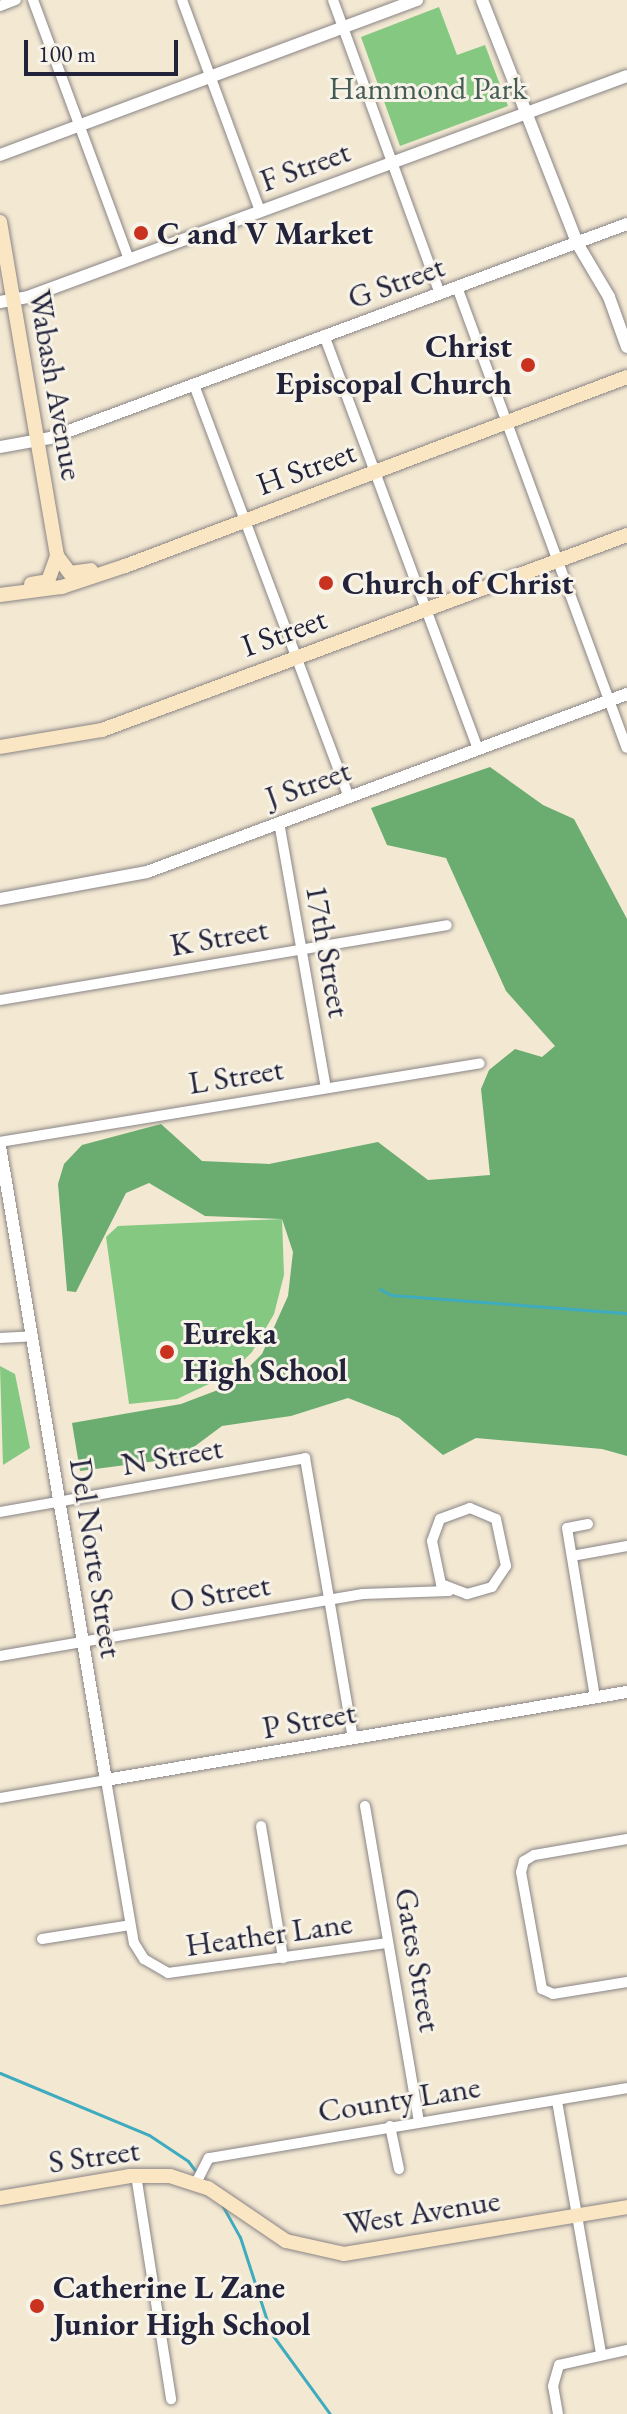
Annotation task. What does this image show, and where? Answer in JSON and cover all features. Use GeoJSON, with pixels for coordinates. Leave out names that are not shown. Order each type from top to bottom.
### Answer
{"type":"FeatureCollection","features":[{"type":"Feature","properties":{"kind":"main road","name":"Wabash Avenue"},"geometry":{"type":"LineString","coordinates":[[0,222],[7,301],[37,441],[57,556],[48,581],[0,594]]}},
{"type":"Feature","properties":{"kind":"main road","name":"H Street"},"geometry":{"type":"LineString","coordinates":[[0,594],[62,587],[627,377]]}},
{"type":"Feature","properties":{"kind":"main road","name":"I Street"},"geometry":{"type":"LineString","coordinates":[[0,747],[102,730],[627,535]]}},
{"type":"Feature","properties":{"kind":"main road"},"geometry":{"type":"LineString","coordinates":[[57,556],[64,570],[81,574],[122,558],[138,559]]}},
{"type":"Feature","properties":{"kind":"main road","name":"S Street"},"geometry":{"type":"LineString","coordinates":[[0,2198],[136,2175],[196,2183]]}},
{"type":"Feature","properties":{"kind":"main road","name":"West Avenue"},"geometry":{"type":"LineString","coordinates":[[196,2183],[286,2241],[331,2254],[627,2207]]}},
{"type":"Feature","properties":{"kind":"street"},"geometry":{"type":"LineString","coordinates":[[0,6],[16,0]]}},
{"type":"Feature","properties":{"kind":"street"},"geometry":{"type":"LineString","coordinates":[[33,0],[129,260]]}},
{"type":"Feature","properties":{"kind":"street"},"geometry":{"type":"LineString","coordinates":[[182,0],[260,211]]}},
{"type":"Feature","properties":{"kind":"street"},"geometry":{"type":"LineString","coordinates":[[333,0],[440,294]]}},
{"type":"Feature","properties":{"kind":"street"},"geometry":{"type":"LineString","coordinates":[[0,155],[417,0]]}},
{"type":"Feature","properties":{"kind":"street"},"geometry":{"type":"LineString","coordinates":[[482,0],[577,243],[609,297],[627,347]]}},
{"type":"Feature","properties":{"kind":"street","name":"F Street"},"geometry":{"type":"LineString","coordinates":[[7,301],[129,260],[627,76]]}},
{"type":"Feature","properties":{"kind":"street","name":"G Street"},"geometry":{"type":"LineString","coordinates":[[0,447],[37,441],[627,224]]}},
{"type":"Feature","properties":{"kind":"street"},"geometry":{"type":"LineString","coordinates":[[457,287],[627,748]]}},
{"type":"Feature","properties":{"kind":"street"},"geometry":{"type":"LineString","coordinates":[[324,335],[478,749]]}},
{"type":"Feature","properties":{"kind":"street"},"geometry":{"type":"LineString","coordinates":[[194,385],[349,797]]}},
{"type":"Feature","properties":{"kind":"street","name":"J Street"},"geometry":{"type":"LineString","coordinates":[[0,899],[127,878],[627,694]]}},
{"type":"Feature","properties":{"kind":"street","name":"17th Street"},"geometry":{"type":"LineString","coordinates":[[279,822],[326,1088]]}},
{"type":"Feature","properties":{"kind":"street","name":"K Street"},"geometry":{"type":"LineString","coordinates":[[0,1000],[447,925]]}},
{"type":"Feature","properties":{"kind":"street","name":"L Street"},"geometry":{"type":"LineString","coordinates":[[0,1144],[480,1063]]}},
{"type":"Feature","properties":{"kind":"street","name":"Del Norte Street"},"geometry":{"type":"LineString","coordinates":[[0,1144],[130,1925],[138,1952],[157,1968]]}},
{"type":"Feature","properties":{"kind":"street"},"geometry":{"type":"LineString","coordinates":[[0,1338],[33,1336]]}},
{"type":"Feature","properties":{"kind":"street","name":"N Street"},"geometry":{"type":"LineString","coordinates":[[0,1512],[305,1458],[330,1600]]}},
{"type":"Feature","properties":{"kind":"street"},"geometry":{"type":"LineString","coordinates":[[457,1510],[483,1511],[499,1526],[504,1574],[476,1593],[449,1591],[436,1572],[435,1527],[457,1510]]}},
{"type":"Feature","properties":{"kind":"street"},"geometry":{"type":"LineString","coordinates":[[588,1524],[567,1528],[595,1697]]}},
{"type":"Feature","properties":{"kind":"street"},"geometry":{"type":"LineString","coordinates":[[572,1556],[627,1546]]}},
{"type":"Feature","properties":{"kind":"street","name":"O Street"},"geometry":{"type":"LineString","coordinates":[[0,1656],[385,1591],[449,1591]]}},
{"type":"Feature","properties":{"kind":"street"},"geometry":{"type":"LineString","coordinates":[[330,1600],[353,1739]]}},
{"type":"Feature","properties":{"kind":"street","name":"P Street"},"geometry":{"type":"LineString","coordinates":[[0,1798],[627,1692]]}},
{"type":"Feature","properties":{"kind":"street","name":"Gates Street"},"geometry":{"type":"LineString","coordinates":[[365,1806],[419,2122]]}},
{"type":"Feature","properties":{"kind":"street"},"geometry":{"type":"LineString","coordinates":[[261,1826],[283,1958]]}},
{"type":"Feature","properties":{"kind":"street"},"geometry":{"type":"LineString","coordinates":[[627,1839],[539,1853],[524,1861],[521,1877],[535,1964],[545,1992],[627,1982]]}},
{"type":"Feature","properties":{"kind":"street"},"geometry":{"type":"LineString","coordinates":[[42,1939],[130,1925]]}},
{"type":"Feature","properties":{"kind":"street","name":"Heather Lane"},"geometry":{"type":"LineString","coordinates":[[157,1968],[190,1974],[388,1943]]}},
{"type":"Feature","properties":{"kind":"street","name":"County Lane"},"geometry":{"type":"LineString","coordinates":[[196,2183],[209,2158],[627,2088]]}},
{"type":"Feature","properties":{"kind":"street"},"geometry":{"type":"LineString","coordinates":[[557,2101],[601,2354]]}},
{"type":"Feature","properties":{"kind":"street"},"geometry":{"type":"LineString","coordinates":[[390,2126],[399,2169]]}},
{"type":"Feature","properties":{"kind":"street"},"geometry":{"type":"LineString","coordinates":[[136,2175],[157,2285],[171,2399]]}},
{"type":"Feature","properties":{"kind":"street"},"geometry":{"type":"LineString","coordinates":[[558,2414],[553,2377],[559,2365],[627,2350]]}},
{"type":"Feature","properties":{"kind":"green space","name":"Hammond Park"},"geometry":{"type":"Polygon","coordinates":[[[439,7],[457,55],[485,45],[508,106],[400,146],[361,37],[439,7]]]}},
{"type":"Feature","properties":{"kind":"green space"},"geometry":{"type":"Polygon","coordinates":[[[490,767],[543,805],[574,819],[627,919],[627,1456],[602,1449],[476,1438],[443,1455],[399,1418],[348,1398],[291,1416],[222,1426],[179,1458],[80,1471],[72,1423],[181,1404],[231,1385],[262,1354],[288,1296],[293,1252],[282,1219],[205,1216],[149,1183],[126,1193],[76,1292],[67,1291],[58,1184],[64,1164],[82,1145],[161,1124],[202,1161],[269,1164],[378,1142],[428,1180],[490,1175],[481,1089],[489,1070],[515,1049],[542,1057],[555,1046],[506,991],[446,858],[387,845],[371,808],[490,767]]]}},
{"type":"Feature","properties":{"kind":"green space"},"geometry":{"type":"Polygon","coordinates":[[[282,1219],[284,1275],[274,1314],[252,1352],[230,1374],[177,1399],[129,1404],[106,1237],[118,1226],[282,1219]]]}},
{"type":"Feature","properties":{"kind":"green space"},"geometry":{"type":"Polygon","coordinates":[[[0,1366],[15,1374],[30,1448],[3,1465],[0,1366]]]}},
{"type":"Feature","properties":{"kind":"waterway"},"geometry":{"type":"LineString","coordinates":[[380,1289],[391,1295],[627,1313]]}},
{"type":"Feature","properties":{"kind":"waterway"},"geometry":{"type":"LineString","coordinates":[[0,2073],[149,2135],[188,2161],[197,2173]]}},
{"type":"Feature","properties":{"kind":"waterway"},"geometry":{"type":"LineString","coordinates":[[221,2203],[240,2237],[271,2333],[330,2414]]}},
{"type":"Feature","properties":{"kind":"place","name":"C and V Market"},"geometry":{"type":"Point","coordinates":[141,233]}},
{"type":"Feature","properties":{"kind":"place","name":"Christ Episcopal Church"},"geometry":{"type":"Point","coordinates":[528,365]}},
{"type":"Feature","properties":{"kind":"place","name":"Church of Christ"},"geometry":{"type":"Point","coordinates":[326,583]}},
{"type":"Feature","properties":{"kind":"place","name":"Eureka High School"},"geometry":{"type":"Point","coordinates":[167,1352]}},
{"type":"Feature","properties":{"kind":"place","name":"Catherine L Zane Junior High School"},"geometry":{"type":"Point","coordinates":[37,2306]}}]}
